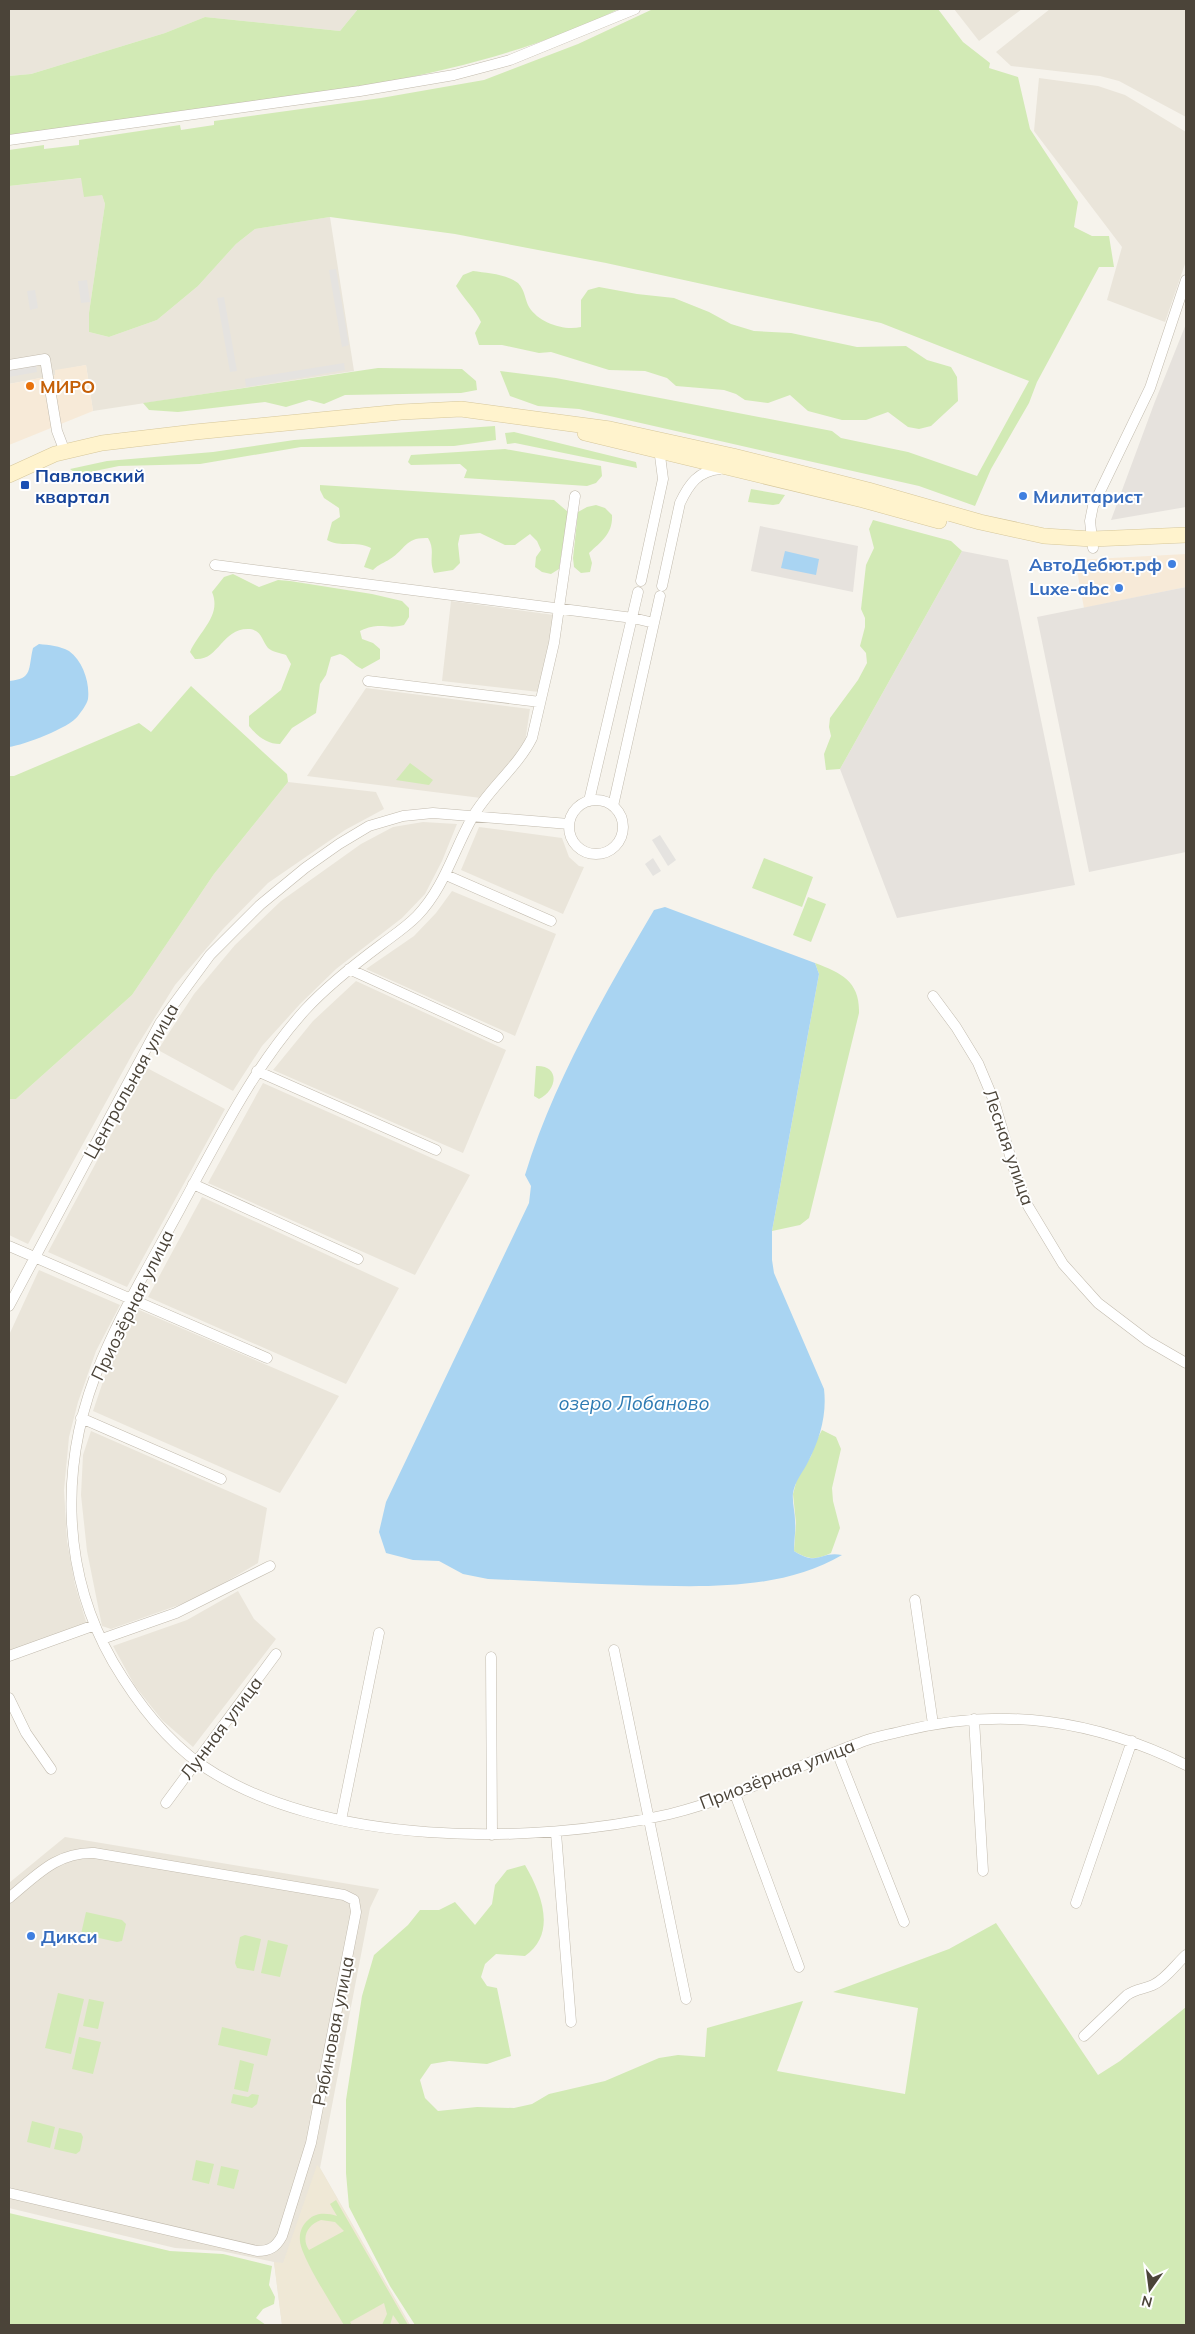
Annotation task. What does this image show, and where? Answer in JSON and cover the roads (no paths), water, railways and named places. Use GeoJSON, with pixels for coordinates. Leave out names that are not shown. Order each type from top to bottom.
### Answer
{"type":"FeatureCollection","features":[{"type":"Feature","properties":{"kind":"main road"},"geometry":{"type":"LineString","coordinates":[[9,475],[65,452],[102,443],[401,412],[461,409],[543,420],[607,440],[658,445],[868,490],[1014,531],[1092,544],[1186,535]]}},
{"type":"Feature","properties":{"kind":"main road"},"geometry":{"type":"LineString","coordinates":[[658,445],[730,468],[978,531],[1043,544],[1186,544]]}},
{"type":"Feature","properties":{"kind":"street"},"geometry":{"type":"LineString","coordinates":[[9,140],[360,91],[454,75],[510,60],[568,38],[635,9]]}},
{"type":"Feature","properties":{"kind":"street"},"geometry":{"type":"LineString","coordinates":[[1092,544],[1090,521],[1093,506],[1150,388],[1186,280]]}},
{"type":"Feature","properties":{"kind":"street"},"geometry":{"type":"LineString","coordinates":[[9,365],[45,359],[57,431],[65,452]]}},
{"type":"Feature","properties":{"kind":"street"},"geometry":{"type":"LineString","coordinates":[[641,581],[663,479],[658,445]]}},
{"type":"Feature","properties":{"kind":"street"},"geometry":{"type":"LineString","coordinates":[[613,806],[680,503],[692,482],[701,474],[711,470],[730,468]]}},
{"type":"Feature","properties":{"kind":"street","name":"Приозёрная улица"},"geometry":{"type":"LineString","coordinates":[[575,496],[554,643],[532,738],[525,752],[473,815],[446,875],[437,891],[420,912],[405,927],[349,969],[306,1009],[257,1071],[131,1298],[101,1360],[81,1418],[71,1477],[72,1518],[79,1573],[95,1625],[132,1694],[156,1723],[196,1761],[234,1785],[284,1806],[341,1820],[404,1829],[492,1835],[556,1832],[671,1814],[736,1794],[864,1741],[933,1724],[974,1719],[1043,1720],[1098,1730],[1132,1741],[1186,1765]]}},
{"type":"Feature","properties":{"kind":"street"},"geometry":{"type":"LineString","coordinates":[[215,565],[633,618],[654,623]]}},
{"type":"Feature","properties":{"kind":"street"},"geometry":{"type":"LineString","coordinates":[[589,801],[638,592]]}},
{"type":"Feature","properties":{"kind":"street"},"geometry":{"type":"LineString","coordinates":[[368,681],[540,702]]}},
{"type":"Feature","properties":{"kind":"street"},"geometry":{"type":"LineString","coordinates":[[602,800],[613,806],[622,820],[623,831],[614,847],[602,854],[589,854],[578,847],[570,837],[569,824],[577,807],[589,801],[602,800]]}},
{"type":"Feature","properties":{"kind":"street","name":"Центральная улица"},"geometry":{"type":"LineString","coordinates":[[9,1306],[160,1023],[210,955],[260,905],[305,868],[370,826],[403,816],[434,812],[569,824]]}},
{"type":"Feature","properties":{"kind":"street"},"geometry":{"type":"LineString","coordinates":[[446,875],[551,921]]}},
{"type":"Feature","properties":{"kind":"street"},"geometry":{"type":"LineString","coordinates":[[349,969],[498,1037]]}},
{"type":"Feature","properties":{"kind":"street","name":"Лесная улица"},"geometry":{"type":"LineString","coordinates":[[934,996],[978,1063],[994,1101],[1016,1176],[1028,1206],[1063,1264],[1098,1304],[1148,1341],[1186,1363]]}},
{"type":"Feature","properties":{"kind":"street"},"geometry":{"type":"LineString","coordinates":[[257,1071],[436,1150]]}},
{"type":"Feature","properties":{"kind":"street"},"geometry":{"type":"LineString","coordinates":[[193,1184],[358,1259]]}},
{"type":"Feature","properties":{"kind":"street"},"geometry":{"type":"LineString","coordinates":[[9,1246],[267,1358]]}},
{"type":"Feature","properties":{"kind":"street"},"geometry":{"type":"LineString","coordinates":[[81,1418],[221,1479]]}},
{"type":"Feature","properties":{"kind":"street"},"geometry":{"type":"LineString","coordinates":[[102,1639],[176,1613],[270,1566]]}},
{"type":"Feature","properties":{"kind":"street"},"geometry":{"type":"LineString","coordinates":[[916,1600],[933,1724]]}},
{"type":"Feature","properties":{"kind":"street"},"geometry":{"type":"LineString","coordinates":[[9,1656],[95,1625]]}},
{"type":"Feature","properties":{"kind":"street"},"geometry":{"type":"LineString","coordinates":[[341,1820],[379,1633]]}},
{"type":"Feature","properties":{"kind":"street"},"geometry":{"type":"LineString","coordinates":[[614,1650],[686,1999]]}},
{"type":"Feature","properties":{"kind":"street","name":"Лунная улица"},"geometry":{"type":"LineString","coordinates":[[166,1803],[276,1654]]}},
{"type":"Feature","properties":{"kind":"street"},"geometry":{"type":"LineString","coordinates":[[491,1657],[492,1835]]}},
{"type":"Feature","properties":{"kind":"street"},"geometry":{"type":"LineString","coordinates":[[9,1698],[26,1733],[51,1769]]}},
{"type":"Feature","properties":{"kind":"street"},"geometry":{"type":"LineString","coordinates":[[974,1719],[983,1871]]}},
{"type":"Feature","properties":{"kind":"street"},"geometry":{"type":"LineString","coordinates":[[1076,1903],[1132,1741]]}},
{"type":"Feature","properties":{"kind":"street"},"geometry":{"type":"LineString","coordinates":[[837,1752],[904,1922]]}},
{"type":"Feature","properties":{"kind":"street"},"geometry":{"type":"LineString","coordinates":[[736,1794],[799,1967]]}},
{"type":"Feature","properties":{"kind":"street"},"geometry":{"type":"LineString","coordinates":[[556,1832],[571,2022]]}},
{"type":"Feature","properties":{"kind":"street","name":"Рябиновая улица"},"geometry":{"type":"LineString","coordinates":[[9,1898],[53,1862],[77,1852],[94,1853],[344,1895],[354,1900],[356,1912],[311,2143],[282,2236],[276,2246],[267,2251],[257,2251],[9,2193]]}},
{"type":"Feature","properties":{"kind":"street"},"geometry":{"type":"LineString","coordinates":[[1084,2036],[1127,1995],[1134,1990],[1153,1985],[1186,1955]]}},
{"type":"Feature","properties":{"kind":"water"},"geometry":{"type":"Polygon","coordinates":[[[785,551],[819,559],[816,575],[781,568],[785,551]]]}},
{"type":"Feature","properties":{"kind":"water"},"geometry":{"type":"Polygon","coordinates":[[[39,644],[62,648],[74,655],[82,666],[87,679],[88,699],[78,716],[66,726],[9,747],[9,681],[17,680],[26,675],[30,667],[33,648],[39,644]]]}},
{"type":"Feature","properties":{"kind":"water","name":"озеро Лобаново"},"geometry":{"type":"Polygon","coordinates":[[[665,907],[815,963],[819,974],[772,1231],[772,1260],[774,1273],[824,1389],[825,1399],[819,1436],[795,1484],[793,1493],[794,1551],[809,1558],[834,1554],[842,1555],[819,1567],[767,1581],[713,1586],[685,1586],[488,1579],[463,1574],[439,1561],[413,1560],[386,1553],[379,1532],[386,1502],[529,1203],[531,1186],[525,1175],[550,1106],[599,1006],[636,941],[654,910],[665,907]]]}},
{"type":"Feature","properties":{"kind":"place","name":"МИРО"},"geometry":{"type":"Point","coordinates":[30,386]}},
{"type":"Feature","properties":{"kind":"place","name":"Павловский квартал"},"geometry":{"type":"Point","coordinates":[25,485]}},
{"type":"Feature","properties":{"kind":"place","name":"Милитарист"},"geometry":{"type":"Point","coordinates":[1023,496]}},
{"type":"Feature","properties":{"kind":"place","name":"АвтоДебют.рф"},"geometry":{"type":"Point","coordinates":[1172,564]}},
{"type":"Feature","properties":{"kind":"place","name":"Luxe-abc"},"geometry":{"type":"Point","coordinates":[1119,588]}},
{"type":"Feature","properties":{"kind":"place","name":"Дикси"},"geometry":{"type":"Point","coordinates":[31,1936]}}]}
